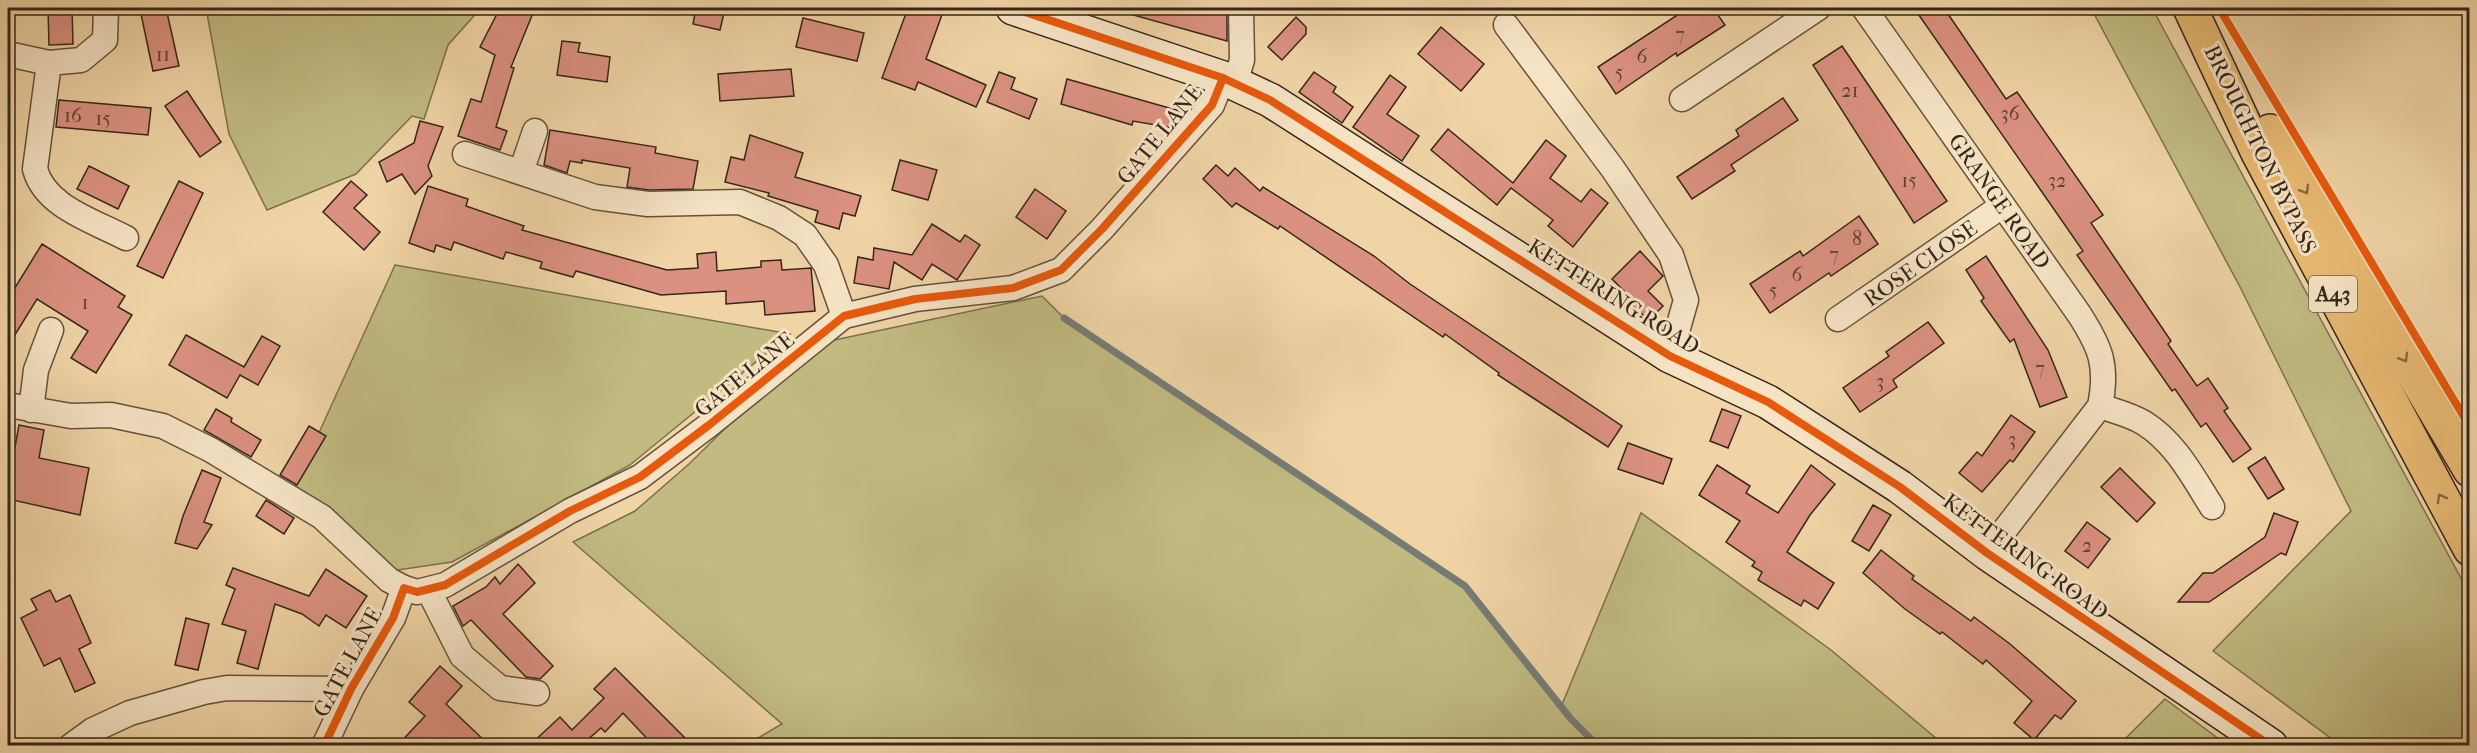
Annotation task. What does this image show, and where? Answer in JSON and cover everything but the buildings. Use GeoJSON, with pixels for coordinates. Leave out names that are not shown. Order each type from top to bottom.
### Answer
{"type":"FeatureCollection","features":[{"type":"Feature","properties":{"kind":"highway","name":"BROUGHTON BYPASS"},"geometry":{"type":"LineString","coordinates":[[2198,21],[2274,137],[2469,470]]}},
{"type":"Feature","properties":{"kind":"highway","name":"BROUGHTON BYPASS"},"geometry":{"type":"LineString","coordinates":[[2198,21],[2258,153],[2469,549]]}},
{"type":"Feature","properties":{"kind":"street"},"geometry":{"type":"LineString","coordinates":[[8,54],[49,63],[81,60],[105,40],[106,8]]}},
{"type":"Feature","properties":{"kind":"street","name":"KETTERING ROAD"},"geometry":{"type":"LineString","coordinates":[[1013,8],[1229,80],[1270,100],[1670,356],[1768,402],[1900,487],[1987,553],[2271,746]]}},
{"type":"Feature","properties":{"kind":"street","name":"GATE LANE"},"geometry":{"type":"LineString","coordinates":[[324,746],[351,689],[393,618],[404,588],[417,592],[429,591],[445,585],[570,511],[640,477],[709,425],[844,316],[915,299],[1013,288],[1061,270],[1102,229],[1212,105],[1242,60],[1241,8]]}},
{"type":"Feature","properties":{"kind":"street"},"geometry":{"type":"LineString","coordinates":[[1682,99],[1818,8]]}},
{"type":"Feature","properties":{"kind":"street","name":"GRANGE ROAD"},"geometry":{"type":"LineString","coordinates":[[1864,8],[2079,314],[2099,348],[2104,385],[2100,406]]}},
{"type":"Feature","properties":{"kind":"street"},"geometry":{"type":"LineString","coordinates":[[1506,25],[1613,169],[1671,255],[1686,300],[1670,356]]}},
{"type":"Feature","properties":{"kind":"street"},"geometry":{"type":"LineString","coordinates":[[49,63],[36,155],[39,182],[56,202],[126,238]]}},
{"type":"Feature","properties":{"kind":"street"},"geometry":{"type":"LineString","coordinates":[[521,172],[536,131]]}},
{"type":"Feature","properties":{"kind":"street"},"geometry":{"type":"LineString","coordinates":[[465,154],[595,197],[648,204],[740,202],[779,218],[805,234],[826,265],[844,316]]}},
{"type":"Feature","properties":{"kind":"street","name":"ROSE CLOSE"},"geometry":{"type":"LineString","coordinates":[[1838,319],[2002,206]]}},
{"type":"Feature","properties":{"kind":"street"},"geometry":{"type":"LineString","coordinates":[[31,410],[36,370],[51,330]]}},
{"type":"Feature","properties":{"kind":"street"},"geometry":{"type":"LineString","coordinates":[[8,405],[71,416],[111,415],[163,426],[210,450],[322,517],[389,580],[404,588]]}},
{"type":"Feature","properties":{"kind":"street"},"geometry":{"type":"LineString","coordinates":[[1987,553],[2100,406],[2144,423],[2160,435],[2174,450],[2212,507]]}},
{"type":"Feature","properties":{"kind":"street"},"geometry":{"type":"LineString","coordinates":[[429,591],[462,656],[500,688],[537,693]]}},
{"type":"Feature","properties":{"kind":"street"},"geometry":{"type":"LineString","coordinates":[[71,746],[93,730],[130,713],[204,692],[227,688],[351,689]]}},
{"type":"Feature","properties":{"kind":"shaded area"},"geometry":{"type":"Polygon","coordinates":[[[206,8],[481,8],[448,45],[424,119],[412,116],[356,174],[267,210],[229,134],[206,8]]]}},
{"type":"Feature","properties":{"kind":"shaded area"},"geometry":{"type":"Polygon","coordinates":[[[2091,8],[2152,8],[2469,593],[2469,745],[2340,745],[2213,651],[2351,511],[2240,287],[2091,8]]]}},
{"type":"Feature","properties":{"kind":"shaded area"},"geometry":{"type":"Polygon","coordinates":[[[395,265],[790,334],[630,465],[452,562],[391,571],[294,488],[395,265]]]}},
{"type":"Feature","properties":{"kind":"shaded area"},"geometry":{"type":"Polygon","coordinates":[[[1042,296],[1064,318],[1465,586],[1561,707],[1641,513],[1831,650],[1944,745],[746,745],[782,724],[573,542],[635,511],[689,464],[762,392],[830,341],[1042,296]]]}},
{"type":"Feature","properties":{"kind":"shaded area"},"geometry":{"type":"Polygon","coordinates":[[[2165,699],[2227,745],[2119,745],[2165,699]]]}},
{"type":"Feature","properties":{"kind":"waterway"},"geometry":{"type":"LineString","coordinates":[[1064,318],[1465,586],[1571,719],[1598,746]]}},
{"type":"Feature","properties":{"kind":"cycle path"},"geometry":{"type":"LineString","coordinates":[[1013,8],[1223,78],[1270,100],[1670,356],[1768,402],[1900,487],[1987,553],[2271,746]]}},
{"type":"Feature","properties":{"kind":"cycle path"},"geometry":{"type":"LineString","coordinates":[[2219,8],[2470,427]]}},
{"type":"Feature","properties":{"kind":"cycle path"},"geometry":{"type":"LineString","coordinates":[[324,746],[351,689],[393,618],[404,588],[417,592],[445,585],[570,511],[640,477],[709,425],[844,316],[915,299],[1013,288],[1061,270],[1102,229],[1212,105],[1223,78]]}}]}
